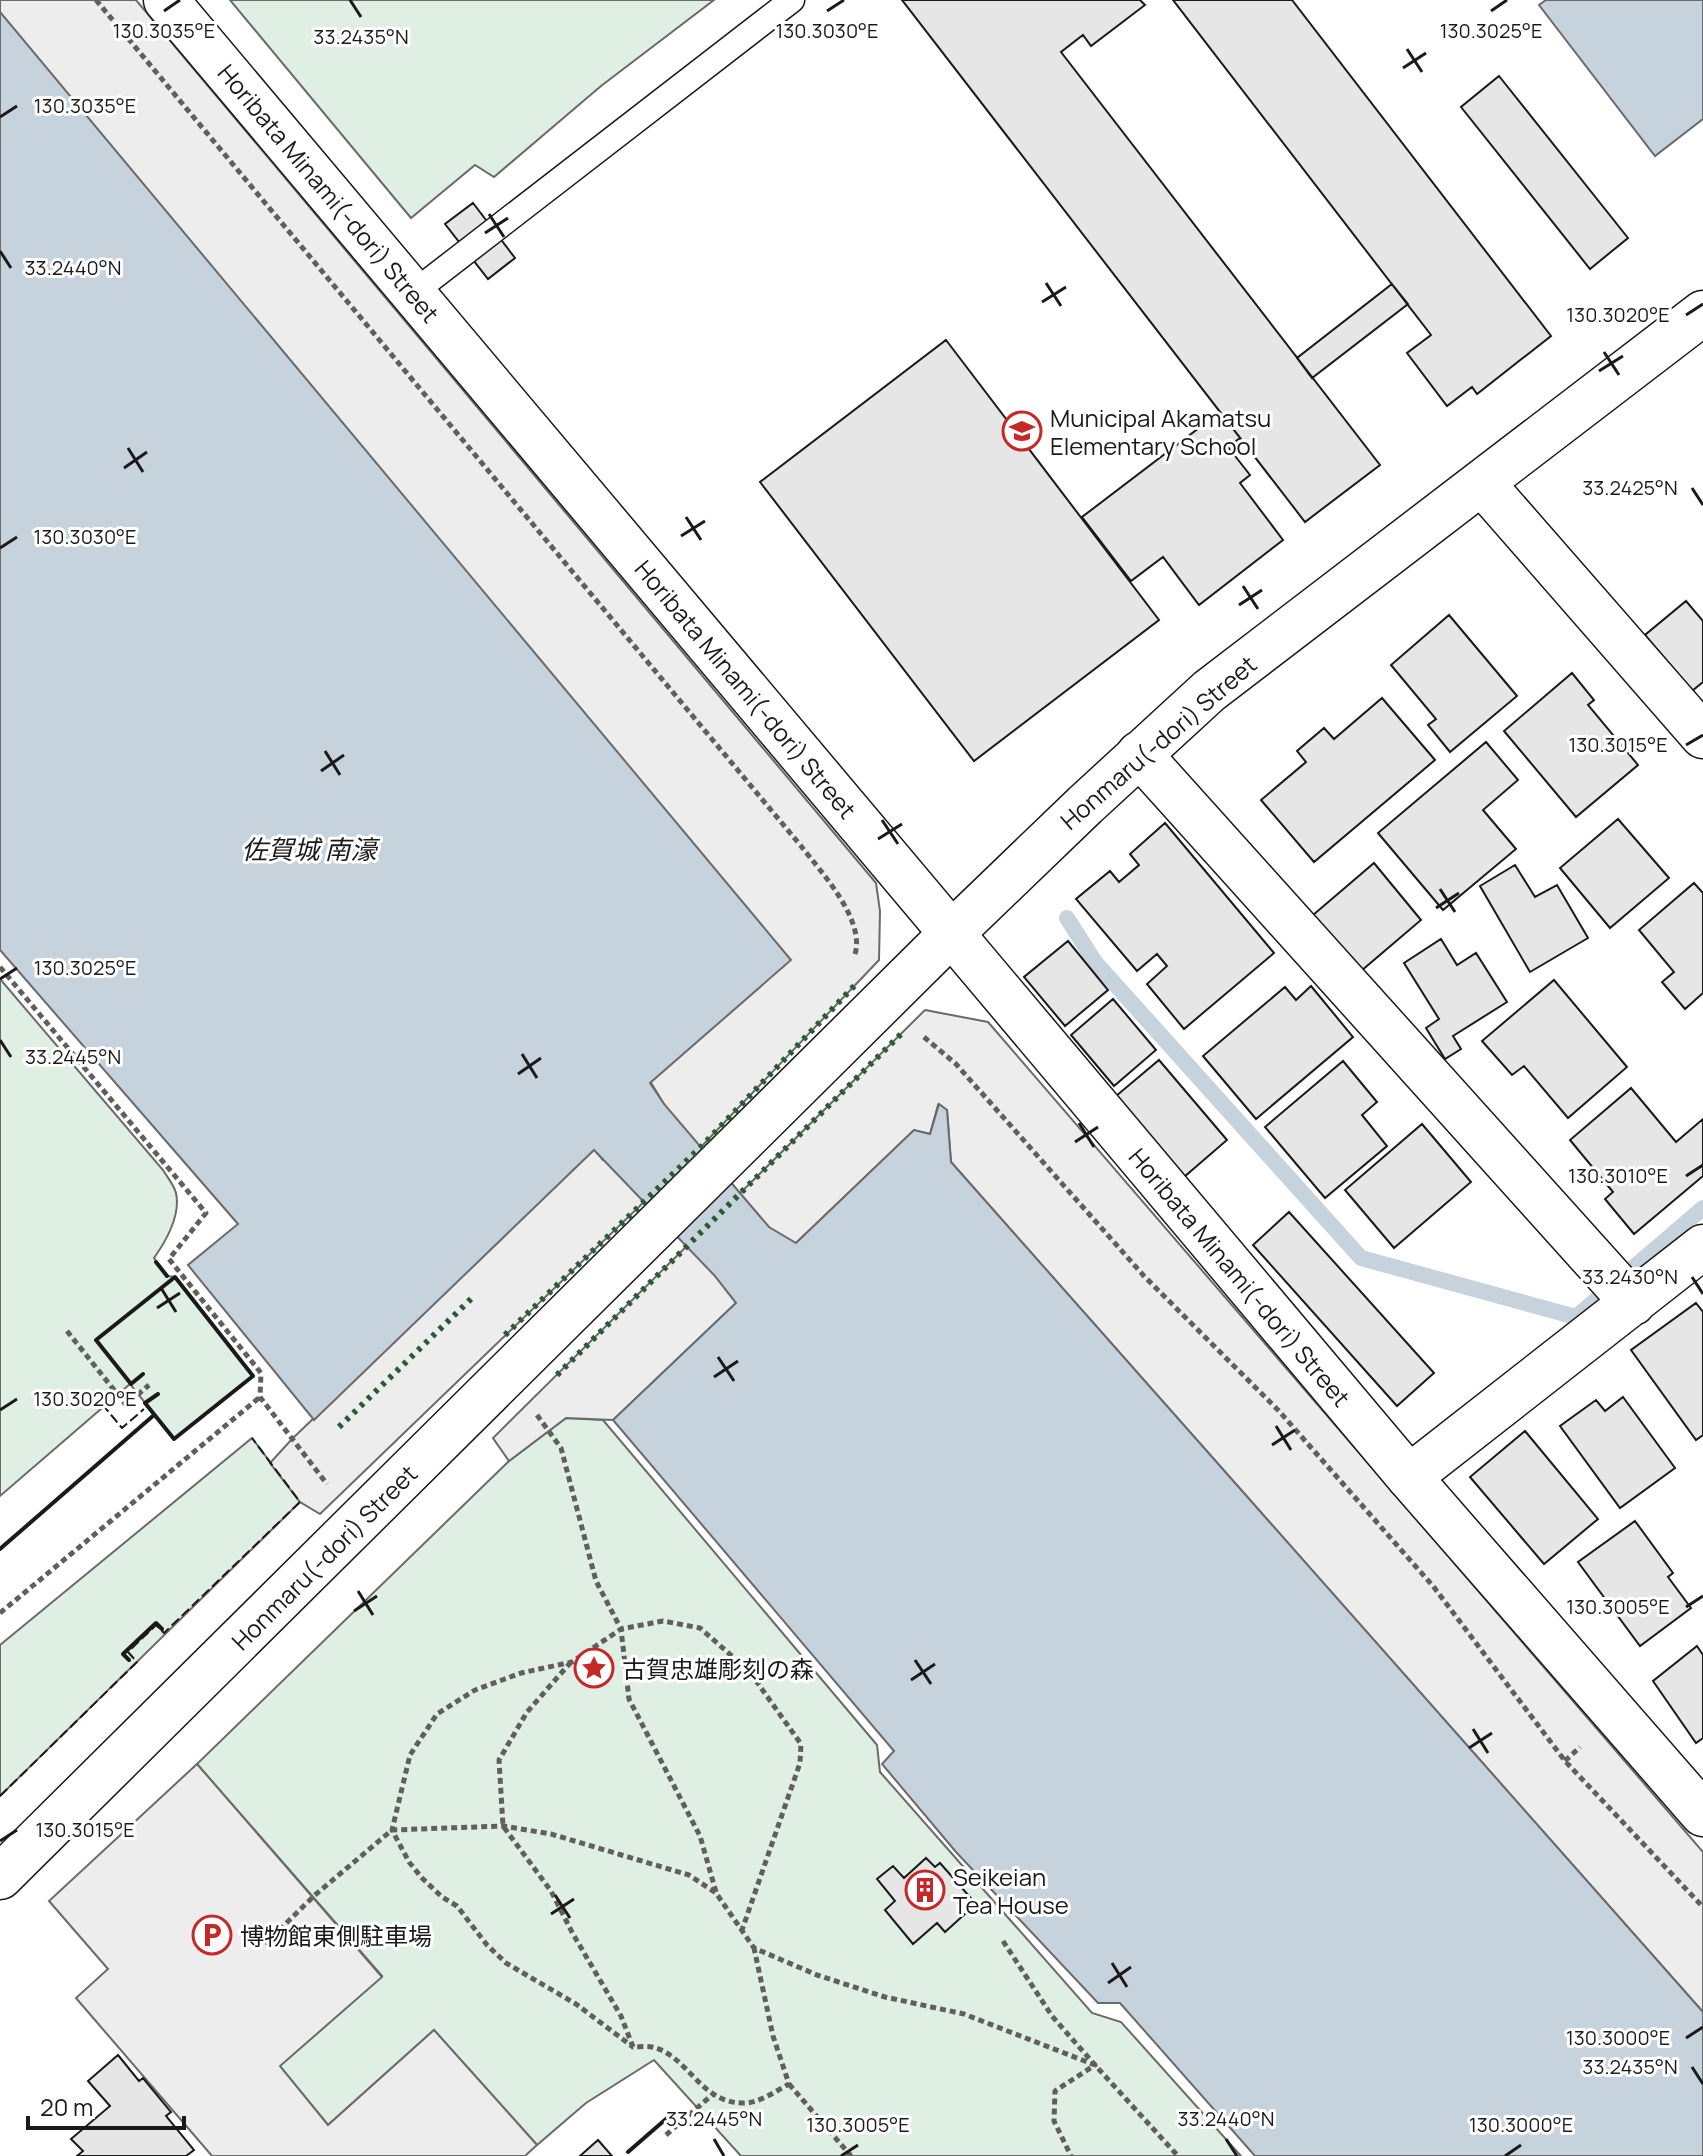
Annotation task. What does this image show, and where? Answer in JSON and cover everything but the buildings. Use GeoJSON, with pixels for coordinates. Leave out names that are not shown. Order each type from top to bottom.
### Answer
{"type":"FeatureCollection","features":[{"type":"Feature","properties":{"kind":"street","name":"Horibata Minami(-dori) Street"},"geometry":{"type":"LineString","coordinates":[[166,0],[1409,1477],[1703,1814]]}},
{"type":"Feature","properties":{"kind":"street","name":"Honmaru(-dori) Street"},"geometry":{"type":"LineString","coordinates":[[0,1877],[952,933],[1139,754],[1209,691],[1703,313]]}},
{"type":"Feature","properties":{"kind":"street"},"geometry":{"type":"LineString","coordinates":[[1482,483],[1703,736]]}},
{"type":"Feature","properties":{"kind":"street"},"geometry":{"type":"LineString","coordinates":[[1139,754],[1633,1303]]}},
{"type":"Feature","properties":{"kind":"street"},"geometry":{"type":"LineString","coordinates":[[1409,1477],[1703,1247]]}},
{"type":"Feature","properties":{"kind":"lane"},"geometry":{"type":"LineString","coordinates":[[413,293],[792,0]]}},
{"type":"Feature","properties":{"kind":"path"},"geometry":{"type":"LineString","coordinates":[[96,0],[801,846],[837,893],[855,929],[857,951]]}},
{"type":"Feature","properties":{"kind":"path"},"geometry":{"type":"LineString","coordinates":[[0,967],[206,1213],[169,1259],[261,1373],[260,1397],[326,1485]]}},
{"type":"Feature","properties":{"kind":"path"},"geometry":{"type":"LineString","coordinates":[[924,1037],[956,1064],[1144,1276],[1278,1410],[1433,1586],[1565,1761],[1703,1907]]}},
{"type":"Feature","properties":{"kind":"path"},"geometry":{"type":"LineString","coordinates":[[67,1331],[126,1405],[149,1385]]}},
{"type":"Feature","properties":{"kind":"path"},"geometry":{"type":"LineString","coordinates":[[0,1613],[260,1397]]}},
{"type":"Feature","properties":{"kind":"path"},"geometry":{"type":"LineString","coordinates":[[537,1415],[561,1448],[596,1581],[621,1629],[629,1699],[700,1836],[716,1893],[754,1948],[773,2036],[789,2084],[851,2156]]}},
{"type":"Feature","properties":{"kind":"path"},"geometry":{"type":"LineString","coordinates":[[633,2047],[621,2016],[551,1891],[503,1826],[499,1760],[527,1712],[572,1662],[621,1629],[663,1621],[700,1628],[749,1671],[801,1744],[800,1763],[742,1930]]}},
{"type":"Feature","properties":{"kind":"path"},"geometry":{"type":"LineString","coordinates":[[265,1944],[315,1895],[392,1830],[410,1755],[437,1714],[475,1690],[521,1673],[572,1662]]}},
{"type":"Feature","properties":{"kind":"path"},"geometry":{"type":"LineString","coordinates":[[392,1830],[503,1826],[551,1834],[689,1875],[716,1893]]}},
{"type":"Feature","properties":{"kind":"path"},"geometry":{"type":"LineString","coordinates":[[392,1830],[409,1862],[422,1878],[457,1906],[487,1945],[506,1963],[576,2004],[633,2047],[654,2047],[681,2064],[712,2095],[744,2104],[789,2084]]}},
{"type":"Feature","properties":{"kind":"path"},"geometry":{"type":"LineString","coordinates":[[1003,1941],[1052,2016],[1178,2156]]}},
{"type":"Feature","properties":{"kind":"path"},"geometry":{"type":"LineString","coordinates":[[754,1948],[817,1975],[885,1997],[964,2014],[1095,2065]]}},
{"type":"Feature","properties":{"kind":"path"},"geometry":{"type":"LineString","coordinates":[[1071,2156],[1054,2121],[1055,2091],[1095,2065]]}},
{"type":"Feature","properties":{"kind":"path"},"geometry":{"type":"LineString","coordinates":[[666,2135],[712,2095]]}},
{"type":"Feature","properties":{"kind":"green space"},"geometry":{"type":"Polygon","coordinates":[[[230,0],[714,0],[601,86],[494,177],[475,165],[411,218],[230,0]]]}},
{"type":"Feature","properties":{"kind":"green space"},"geometry":{"type":"Polygon","coordinates":[[[0,979],[163,1170],[176,1193],[177,1202],[168,1236],[154,1258],[167,1276],[175,1277],[253,1376],[174,1439],[130,1384],[0,1496],[0,979]]]}},
{"type":"Feature","properties":{"kind":"green space"},"geometry":{"type":"Polygon","coordinates":[[[566,1418],[603,1420],[877,1745],[880,1772],[1092,2013],[1121,2022],[1241,2156],[741,2156],[654,2060],[586,2103],[537,2145],[434,2030],[328,2125],[279,2066],[382,1976],[197,1764],[509,1461],[566,1418]]]}},
{"type":"Feature","properties":{"kind":"green space"},"geometry":{"type":"Polygon","coordinates":[[[252,1438],[300,1502],[0,1796],[0,1645],[252,1438]]]}},
{"type":"Feature","properties":{"kind":"shaded area"},"geometry":{"type":"Polygon","coordinates":[[[0,0],[136,0],[876,883],[880,911],[879,960],[701,1147],[320,1514],[300,1502],[270,1463],[594,1149],[603,1160],[664,1104],[0,12],[0,0]]]}},
{"type":"Feature","properties":{"kind":"shaded area"},"geometry":{"type":"Polygon","coordinates":[[[925,1010],[988,1022],[1703,1852],[1703,2012],[951,1162],[947,1110],[938,1105],[930,1134],[914,1130],[796,1243],[715,1275],[736,1303],[613,1420],[566,1418],[509,1461],[493,1438],[925,1010]]]}},
{"type":"Feature","properties":{"kind":"shaded area","name":"博物館東側駐車場"},"geometry":{"type":"Polygon","coordinates":[[[197,1764],[382,1977],[280,2066],[328,2125],[434,2030],[537,2145],[525,2156],[212,2156],[76,1998],[108,1969],[49,1901],[197,1764]]]}},
{"type":"Feature","properties":{"kind":"water"},"geometry":{"type":"Polygon","coordinates":[[[1546,0],[1703,0],[1703,119],[1655,156],[1539,5],[1546,0]]]}},
{"type":"Feature","properties":{"kind":"water","name":"佐賀城 南濠"},"geometry":{"type":"Polygon","coordinates":[[[0,12],[791,960],[650,1083],[664,1104],[769,1227],[796,1243],[914,1130],[930,1134],[939,1104],[947,1110],[951,1162],[1703,2012],[1703,2156],[1255,2156],[1120,2003],[1098,2003],[956,1852],[882,1764],[894,1751],[613,1420],[736,1303],[714,1275],[594,1150],[314,1420],[188,1265],[238,1224],[0,950],[0,12]]]}},
{"type":"Feature","properties":{"kind":"waterway"},"geometry":{"type":"LineString","coordinates":[[1067,918],[1095,962],[1361,1258],[1576,1317],[1703,1208]]}},
{"type":"Feature","properties":{"kind":"hedge"},"geometry":{"type":"LineString","coordinates":[[505,1335],[701,1147],[857,983]]}},
{"type":"Feature","properties":{"kind":"hedge"},"geometry":{"type":"LineString","coordinates":[[557,1375],[901,1034]]}},
{"type":"Feature","properties":{"kind":"hedge"},"geometry":{"type":"LineString","coordinates":[[339,1427],[475,1295]]}},
{"type":"Feature","properties":{"kind":"fence"},"geometry":{"type":"LineString","coordinates":[[102,1404],[122,1428],[144,1409]]}},
{"type":"Feature","properties":{"kind":"fence"},"geometry":{"type":"LineString","coordinates":[[0,1796],[137,1662],[128,1652],[156,1625],[164,1633],[300,1502],[252,1438]]}},
{"type":"Feature","properties":{"kind":"wall"},"geometry":{"type":"LineString","coordinates":[[156,1262],[167,1276]]}},
{"type":"Feature","properties":{"kind":"wall"},"geometry":{"type":"LineString","coordinates":[[143,1374],[131,1384],[96,1340],[175,1277],[253,1376],[174,1439],[145,1403],[158,1394]]}},
{"type":"Feature","properties":{"kind":"wall"},"geometry":{"type":"LineString","coordinates":[[0,1549],[154,1415]]}},
{"type":"Feature","properties":{"kind":"wall"},"geometry":{"type":"LineString","coordinates":[[129,1660],[123,1654],[156,1623],[162,1629]]}},
{"type":"Feature","properties":{"kind":"wall"},"geometry":{"type":"LineString","coordinates":[[628,2152],[674,2112]]}},
{"type":"Feature","properties":{"kind":"place","name":"Municipal Akamatsu Elementary School"},"geometry":{"type":"Point","coordinates":[1022,431]}},
{"type":"Feature","properties":{"kind":"place","name":"古賀忠雄彫刻の森"},"geometry":{"type":"Point","coordinates":[594,1668]}},
{"type":"Feature","properties":{"kind":"place","name":"Seikeian Tea House"},"geometry":{"type":"Point","coordinates":[925,1890]}},
{"type":"Feature","properties":{"kind":"place","name":"博物館東側駐車場"},"geometry":{"type":"Point","coordinates":[212,1935]}}]}
